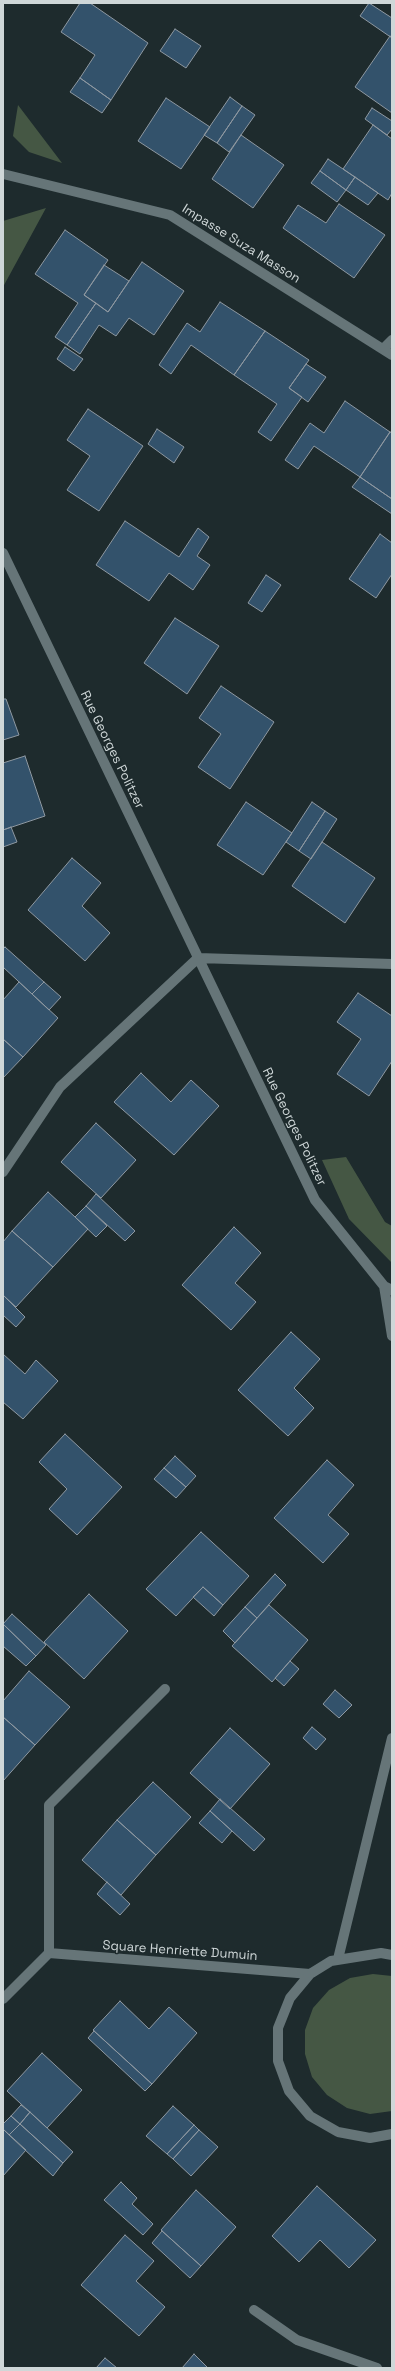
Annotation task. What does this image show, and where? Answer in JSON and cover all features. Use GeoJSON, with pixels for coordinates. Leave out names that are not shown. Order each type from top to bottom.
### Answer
{"type":"FeatureCollection","features":[{"type":"Feature","properties":{"kind":"street","name":"Impasse Suza Masson"},"geometry":{"type":"LineString","coordinates":[[3,174],[170,215],[384,348],[392,355]]}},
{"type":"Feature","properties":{"kind":"street"},"geometry":{"type":"LineString","coordinates":[[384,348],[392,340]]}},
{"type":"Feature","properties":{"kind":"street","name":"Rue Georges Politzer"},"geometry":{"type":"LineString","coordinates":[[3,553],[315,1200],[388,1288]]}},
{"type":"Feature","properties":{"kind":"street"},"geometry":{"type":"LineString","coordinates":[[3,1172],[60,1087],[198,958],[392,964]]}},
{"type":"Feature","properties":{"kind":"street"},"geometry":{"type":"LineString","coordinates":[[388,1288],[392,1336]]}},
{"type":"Feature","properties":{"kind":"street"},"geometry":{"type":"LineString","coordinates":[[3,1999],[49,1954],[49,1805],[165,1689]]}},
{"type":"Feature","properties":{"kind":"street"},"geometry":{"type":"LineString","coordinates":[[338,1959],[392,1738]]}},
{"type":"Feature","properties":{"kind":"street"},"geometry":{"type":"LineString","coordinates":[[392,1956],[380,1952],[338,1959],[331,1961],[310,1974],[290,1998],[278,2028],[278,2061],[289,2091],[310,2116],[338,2132],[370,2138],[392,2134]]}},
{"type":"Feature","properties":{"kind":"street","name":"Square Henriette Dumuin"},"geometry":{"type":"LineString","coordinates":[[49,1954],[310,1974]]}},
{"type":"Feature","properties":{"kind":"street"},"geometry":{"type":"LineString","coordinates":[[254,2310],[296,2340],[377,2368]]}},
{"type":"Feature","properties":{"kind":"green space"},"geometry":{"type":"Polygon","coordinates":[[[18,105],[62,163],[29,152],[13,136],[18,105]]]}},
{"type":"Feature","properties":{"kind":"green space"},"geometry":{"type":"Polygon","coordinates":[[[46,208],[3,287],[3,221],[46,208]]]}},
{"type":"Feature","properties":{"kind":"green space"},"geometry":{"type":"Polygon","coordinates":[[[346,1157],[385,1222],[392,1226],[392,1263],[349,1219],[322,1160],[346,1157]]]}},
{"type":"Feature","properties":{"kind":"green space"},"geometry":{"type":"Polygon","coordinates":[[[373,1974],[392,1976],[392,2111],[370,2114],[347,2108],[327,2095],[312,2077],[305,2054],[305,2030],[313,2008],[329,1990],[350,1978],[373,1974]]]}},
{"type":"Feature","properties":{"kind":"building"},"geometry":{"type":"Polygon","coordinates":[[[80,3],[90,3],[148,43],[111,100],[80,78],[95,55],[61,32],[80,3]]]}},
{"type":"Feature","properties":{"kind":"building"},"geometry":{"type":"Polygon","coordinates":[[[369,3],[392,18],[392,38],[360,16],[369,3]]]}},
{"type":"Feature","properties":{"kind":"building"},"geometry":{"type":"Polygon","coordinates":[[[175,29],[201,46],[186,68],[160,51],[175,29]]]}},
{"type":"Feature","properties":{"kind":"building"},"geometry":{"type":"Polygon","coordinates":[[[390,36],[392,38],[392,113],[355,87],[390,36]]]}},
{"type":"Feature","properties":{"kind":"building"},"geometry":{"type":"Polygon","coordinates":[[[80,78],[111,100],[102,113],[70,92],[80,78]]]}},
{"type":"Feature","properties":{"kind":"building"},"geometry":{"type":"Polygon","coordinates":[[[230,97],[242,106],[217,143],[204,135],[230,97]]]}},
{"type":"Feature","properties":{"kind":"building"},"geometry":{"type":"Polygon","coordinates":[[[166,98],[210,127],[181,169],[138,141],[166,98]]]}},
{"type":"Feature","properties":{"kind":"building"},"geometry":{"type":"Polygon","coordinates":[[[242,106],[255,115],[229,152],[217,143],[242,106]]]}},
{"type":"Feature","properties":{"kind":"building"},"geometry":{"type":"Polygon","coordinates":[[[372,108],[392,121],[392,129],[387,135],[365,119],[372,108]]]}},
{"type":"Feature","properties":{"kind":"building"},"geometry":{"type":"Polygon","coordinates":[[[373,125],[392,139],[392,193],[388,200],[343,169],[373,125]]]}},
{"type":"Feature","properties":{"kind":"building"},"geometry":{"type":"Polygon","coordinates":[[[241,135],[284,165],[253,208],[212,179],[241,135]]]}},
{"type":"Feature","properties":{"kind":"building"},"geometry":{"type":"Polygon","coordinates":[[[328,159],[355,177],[346,190],[320,171],[328,159]]]}},
{"type":"Feature","properties":{"kind":"building"},"geometry":{"type":"Polygon","coordinates":[[[320,171],[346,190],[337,202],[311,183],[320,171]]]}},
{"type":"Feature","properties":{"kind":"building"},"geometry":{"type":"Polygon","coordinates":[[[355,177],[378,193],[368,205],[346,190],[355,177]]]}},
{"type":"Feature","properties":{"kind":"building"},"geometry":{"type":"Polygon","coordinates":[[[339,204],[385,235],[354,278],[283,228],[298,205],[326,223],[339,204]]]}},
{"type":"Feature","properties":{"kind":"building"},"geometry":{"type":"Polygon","coordinates":[[[65,230],[108,260],[84,295],[96,303],[67,345],[55,337],[78,303],[35,274],[65,230]]]}},
{"type":"Feature","properties":{"kind":"building"},"geometry":{"type":"Polygon","coordinates":[[[142,262],[184,291],[154,335],[129,318],[116,336],[99,325],[80,354],[67,345],[96,303],[108,312],[142,262]]]}},
{"type":"Feature","properties":{"kind":"building"},"geometry":{"type":"Polygon","coordinates":[[[104,265],[129,281],[108,312],[84,295],[104,265]]]}},
{"type":"Feature","properties":{"kind":"building"},"geometry":{"type":"Polygon","coordinates":[[[220,302],[265,331],[234,375],[191,345],[171,374],[159,365],[187,323],[200,332],[220,302]]]}},
{"type":"Feature","properties":{"kind":"building"},"geometry":{"type":"Polygon","coordinates":[[[265,331],[309,360],[289,388],[302,397],[271,441],[258,432],[277,404],[234,375],[265,331]]]}},
{"type":"Feature","properties":{"kind":"building"},"geometry":{"type":"Polygon","coordinates":[[[65,347],[83,359],[74,371],[57,359],[65,347]]]}},
{"type":"Feature","properties":{"kind":"building"},"geometry":{"type":"Polygon","coordinates":[[[306,364],[326,377],[308,402],[289,388],[306,364]]]}},
{"type":"Feature","properties":{"kind":"building"},"geometry":{"type":"Polygon","coordinates":[[[345,401],[390,432],[360,477],[314,446],[298,469],[285,460],[310,423],[324,433],[345,401]]]}},
{"type":"Feature","properties":{"kind":"building"},"geometry":{"type":"Polygon","coordinates":[[[88,409],[143,446],[99,511],[67,490],[90,456],[67,440],[88,409]]]}},
{"type":"Feature","properties":{"kind":"building"},"geometry":{"type":"Polygon","coordinates":[[[157,429],[184,447],[174,463],[148,444],[157,429]]]}},
{"type":"Feature","properties":{"kind":"building"},"geometry":{"type":"Polygon","coordinates":[[[390,432],[392,433],[392,499],[360,477],[390,432]]]}},
{"type":"Feature","properties":{"kind":"building"},"geometry":{"type":"Polygon","coordinates":[[[360,477],[392,499],[392,514],[352,487],[360,477]]]}},
{"type":"Feature","properties":{"kind":"building"},"geometry":{"type":"Polygon","coordinates":[[[125,521],[179,557],[198,528],[209,537],[197,556],[210,565],[193,590],[169,573],[149,601],[96,565],[125,521]]]}},
{"type":"Feature","properties":{"kind":"building"},"geometry":{"type":"Polygon","coordinates":[[[380,534],[392,543],[392,574],[376,598],[349,579],[380,534]]]}},
{"type":"Feature","properties":{"kind":"building"},"geometry":{"type":"Polygon","coordinates":[[[266,575],[281,585],[262,612],[248,603],[266,575]]]}},
{"type":"Feature","properties":{"kind":"building"},"geometry":{"type":"Polygon","coordinates":[[[175,618],[219,646],[187,694],[144,663],[175,618]]]}},
{"type":"Feature","properties":{"kind":"building"},"geometry":{"type":"Polygon","coordinates":[[[221,686],[274,722],[230,789],[198,767],[221,734],[199,718],[221,686]]]}},
{"type":"Feature","properties":{"kind":"building"},"geometry":{"type":"Polygon","coordinates":[[[3,699],[6,699],[19,735],[3,740],[3,699]]]}},
{"type":"Feature","properties":{"kind":"building"},"geometry":{"type":"Polygon","coordinates":[[[25,756],[45,816],[3,830],[3,763],[25,756]]]}},
{"type":"Feature","properties":{"kind":"building"},"geometry":{"type":"Polygon","coordinates":[[[246,802],[292,833],[263,875],[217,845],[246,802]]]}},
{"type":"Feature","properties":{"kind":"building"},"geometry":{"type":"Polygon","coordinates":[[[312,802],[325,811],[299,851],[286,842],[312,802]]]}},
{"type":"Feature","properties":{"kind":"building"},"geometry":{"type":"Polygon","coordinates":[[[325,811],[337,819],[311,859],[299,851],[325,811]]]}},
{"type":"Feature","properties":{"kind":"building"},"geometry":{"type":"Polygon","coordinates":[[[11,827],[17,842],[3,847],[3,830],[11,827]]]}},
{"type":"Feature","properties":{"kind":"building"},"geometry":{"type":"Polygon","coordinates":[[[322,842],[375,878],[345,923],[292,886],[322,842]]]}},
{"type":"Feature","properties":{"kind":"building"},"geometry":{"type":"Polygon","coordinates":[[[72,858],[101,883],[82,906],[110,933],[85,961],[28,910],[72,858]]]}},
{"type":"Feature","properties":{"kind":"building"},"geometry":{"type":"Polygon","coordinates":[[[5,947],[44,982],[32,994],[3,967],[3,949],[5,947]]]}},
{"type":"Feature","properties":{"kind":"building"},"geometry":{"type":"Polygon","coordinates":[[[19,982],[58,1018],[23,1057],[3,1039],[3,1000],[19,982]]]}},
{"type":"Feature","properties":{"kind":"building"},"geometry":{"type":"Polygon","coordinates":[[[44,982],[61,997],[49,1010],[32,994],[44,982]]]}},
{"type":"Feature","properties":{"kind":"building"},"geometry":{"type":"Polygon","coordinates":[[[358,993],[392,1016],[392,1061],[369,1096],[337,1074],[361,1039],[337,1022],[358,993]]]}},
{"type":"Feature","properties":{"kind":"building"},"geometry":{"type":"Polygon","coordinates":[[[3,1039],[23,1057],[3,1078],[3,1039]]]}},
{"type":"Feature","properties":{"kind":"building"},"geometry":{"type":"Polygon","coordinates":[[[141,1073],[171,1102],[191,1080],[219,1106],[174,1155],[114,1102],[141,1073]]]}},
{"type":"Feature","properties":{"kind":"building"},"geometry":{"type":"Polygon","coordinates":[[[96,1123],[136,1160],[101,1198],[61,1162],[96,1123]]]}},
{"type":"Feature","properties":{"kind":"building"},"geometry":{"type":"Polygon","coordinates":[[[48,1192],[88,1229],[53,1267],[12,1231],[48,1192]]]}},
{"type":"Feature","properties":{"kind":"building"},"geometry":{"type":"Polygon","coordinates":[[[96,1194],[135,1231],[125,1241],[86,1206],[96,1194]]]}},
{"type":"Feature","properties":{"kind":"building"},"geometry":{"type":"Polygon","coordinates":[[[86,1206],[107,1226],[96,1237],[75,1217],[86,1206]]]}},
{"type":"Feature","properties":{"kind":"building"},"geometry":{"type":"Polygon","coordinates":[[[234,1227],[261,1253],[235,1283],[256,1302],[231,1330],[182,1285],[234,1227]]]}},
{"type":"Feature","properties":{"kind":"building"},"geometry":{"type":"Polygon","coordinates":[[[12,1231],[53,1267],[16,1307],[3,1295],[3,1242],[12,1231]]]}},
{"type":"Feature","properties":{"kind":"building"},"geometry":{"type":"Polygon","coordinates":[[[3,1295],[25,1317],[16,1327],[3,1315],[3,1295]]]}},
{"type":"Feature","properties":{"kind":"building"},"geometry":{"type":"Polygon","coordinates":[[[291,1332],[320,1359],[294,1388],[314,1408],[288,1436],[238,1390],[291,1332]]]}},
{"type":"Feature","properties":{"kind":"building"},"geometry":{"type":"Polygon","coordinates":[[[3,1354],[25,1374],[36,1360],[58,1381],[23,1419],[3,1402],[3,1354]]]}},
{"type":"Feature","properties":{"kind":"building"},"geometry":{"type":"Polygon","coordinates":[[[65,1434],[122,1487],[77,1535],[49,1509],[67,1489],[39,1462],[65,1434]]]}},
{"type":"Feature","properties":{"kind":"building"},"geometry":{"type":"Polygon","coordinates":[[[175,1456],[196,1476],[186,1487],[164,1468],[175,1456]]]}},
{"type":"Feature","properties":{"kind":"building"},"geometry":{"type":"Polygon","coordinates":[[[327,1460],[354,1485],[328,1515],[349,1534],[323,1563],[274,1518],[327,1460]]]}},
{"type":"Feature","properties":{"kind":"building"},"geometry":{"type":"Polygon","coordinates":[[[164,1468],[186,1487],[176,1498],[154,1479],[164,1468]]]}},
{"type":"Feature","properties":{"kind":"building"},"geometry":{"type":"Polygon","coordinates":[[[201,1532],[249,1576],[223,1605],[203,1587],[176,1616],[146,1589],[201,1532]]]}},
{"type":"Feature","properties":{"kind":"building"},"geometry":{"type":"Polygon","coordinates":[[[275,1574],[286,1585],[257,1618],[245,1607],[275,1574]]]}},
{"type":"Feature","properties":{"kind":"building"},"geometry":{"type":"Polygon","coordinates":[[[203,1587],[223,1605],[214,1616],[193,1597],[203,1587]]]}},
{"type":"Feature","properties":{"kind":"building"},"geometry":{"type":"Polygon","coordinates":[[[89,1594],[128,1631],[84,1679],[44,1642],[89,1594]]]}},
{"type":"Feature","properties":{"kind":"building"},"geometry":{"type":"Polygon","coordinates":[[[269,1605],[308,1640],[272,1682],[232,1646],[269,1605]]]}},
{"type":"Feature","properties":{"kind":"building"},"geometry":{"type":"Polygon","coordinates":[[[245,1607],[257,1618],[235,1643],[223,1631],[245,1607]]]}},
{"type":"Feature","properties":{"kind":"building"},"geometry":{"type":"Polygon","coordinates":[[[12,1614],[46,1645],[36,1656],[3,1624],[12,1614]]]}},
{"type":"Feature","properties":{"kind":"building"},"geometry":{"type":"Polygon","coordinates":[[[3,1624],[36,1656],[26,1666],[3,1646],[3,1624]]]}},
{"type":"Feature","properties":{"kind":"building"},"geometry":{"type":"Polygon","coordinates":[[[290,1661],[299,1669],[284,1686],[275,1678],[290,1661]]]}},
{"type":"Feature","properties":{"kind":"building"},"geometry":{"type":"Polygon","coordinates":[[[29,1671],[70,1707],[35,1745],[3,1717],[3,1701],[29,1671]]]}},
{"type":"Feature","properties":{"kind":"building"},"geometry":{"type":"Polygon","coordinates":[[[335,1690],[352,1705],[339,1718],[323,1704],[335,1690]]]}},
{"type":"Feature","properties":{"kind":"building"},"geometry":{"type":"Polygon","coordinates":[[[3,1717],[35,1745],[3,1781],[3,1717]]]}},
{"type":"Feature","properties":{"kind":"building"},"geometry":{"type":"Polygon","coordinates":[[[312,1727],[326,1739],[316,1750],[303,1738],[312,1727]]]}},
{"type":"Feature","properties":{"kind":"building"},"geometry":{"type":"Polygon","coordinates":[[[230,1728],[270,1764],[230,1809],[190,1773],[230,1728]]]}},
{"type":"Feature","properties":{"kind":"building"},"geometry":{"type":"Polygon","coordinates":[[[153,1782],[191,1817],[156,1855],[117,1820],[153,1782]]]}},
{"type":"Feature","properties":{"kind":"building"},"geometry":{"type":"Polygon","coordinates":[[[220,1799],[265,1839],[254,1851],[210,1811],[220,1799]]]}},
{"type":"Feature","properties":{"kind":"building"},"geometry":{"type":"Polygon","coordinates":[[[210,1811],[232,1831],[222,1843],[199,1823],[210,1811]]]}},
{"type":"Feature","properties":{"kind":"building"},"geometry":{"type":"Polygon","coordinates":[[[117,1820],[156,1855],[121,1895],[82,1860],[117,1820]]]}},
{"type":"Feature","properties":{"kind":"building"},"geometry":{"type":"Polygon","coordinates":[[[107,1882],[130,1904],[120,1915],[97,1894],[107,1882]]]}},
{"type":"Feature","properties":{"kind":"building"},"geometry":{"type":"Polygon","coordinates":[[[120,2001],[149,2029],[169,2007],[197,2033],[152,2084],[93,2030],[120,2001]]]}},
{"type":"Feature","properties":{"kind":"building"},"geometry":{"type":"Polygon","coordinates":[[[94,2031],[152,2084],[145,2091],[88,2038],[94,2031]]]}},
{"type":"Feature","properties":{"kind":"building"},"geometry":{"type":"Polygon","coordinates":[[[42,2053],[82,2090],[47,2128],[7,2091],[42,2053]]]}},
{"type":"Feature","properties":{"kind":"building"},"geometry":{"type":"Polygon","coordinates":[[[21,2105],[30,2112],[20,2124],[11,2116],[21,2105]]]}},
{"type":"Feature","properties":{"kind":"building"},"geometry":{"type":"Polygon","coordinates":[[[173,2106],[194,2125],[167,2154],[146,2136],[173,2106]]]}},
{"type":"Feature","properties":{"kind":"building"},"geometry":{"type":"Polygon","coordinates":[[[30,2112],[73,2152],[63,2163],[20,2124],[30,2112]]]}},
{"type":"Feature","properties":{"kind":"building"},"geometry":{"type":"Polygon","coordinates":[[[11,2116],[20,2124],[9,2135],[3,2129],[3,2124],[11,2116]]]}},
{"type":"Feature","properties":{"kind":"building"},"geometry":{"type":"Polygon","coordinates":[[[20,2124],[63,2163],[53,2176],[9,2135],[20,2124]]]}},
{"type":"Feature","properties":{"kind":"building"},"geometry":{"type":"Polygon","coordinates":[[[194,2125],[199,2130],[173,2159],[167,2154],[194,2125]]]}},
{"type":"Feature","properties":{"kind":"building"},"geometry":{"type":"Polygon","coordinates":[[[3,2129],[26,2150],[3,2176],[3,2129]]]}},
{"type":"Feature","properties":{"kind":"building"},"geometry":{"type":"Polygon","coordinates":[[[199,2130],[218,2147],[191,2176],[173,2159],[199,2130]]]}},
{"type":"Feature","properties":{"kind":"building"},"geometry":{"type":"Polygon","coordinates":[[[121,2182],[137,2198],[132,2204],[153,2224],[143,2235],[104,2200],[121,2182]]]}},
{"type":"Feature","properties":{"kind":"building"},"geometry":{"type":"Polygon","coordinates":[[[317,2186],[376,2240],[349,2268],[320,2240],[299,2262],[272,2236],[317,2186]]]}},
{"type":"Feature","properties":{"kind":"building"},"geometry":{"type":"Polygon","coordinates":[[[196,2190],[236,2227],[201,2266],[161,2230],[196,2190]]]}},
{"type":"Feature","properties":{"kind":"building"},"geometry":{"type":"Polygon","coordinates":[[[162,2231],[201,2266],[190,2278],[152,2243],[162,2231]]]}},
{"type":"Feature","properties":{"kind":"building"},"geometry":{"type":"Polygon","coordinates":[[[125,2235],[154,2261],[136,2281],[165,2307],[139,2336],[81,2285],[125,2235]]]}},
{"type":"Feature","properties":{"kind":"building"},"geometry":{"type":"Polygon","coordinates":[[[194,2354],[208,2368],[182,2368],[194,2354]]]}},
{"type":"Feature","properties":{"kind":"building"},"geometry":{"type":"Polygon","coordinates":[[[105,2358],[117,2368],[96,2368],[105,2358]]]}}]}
